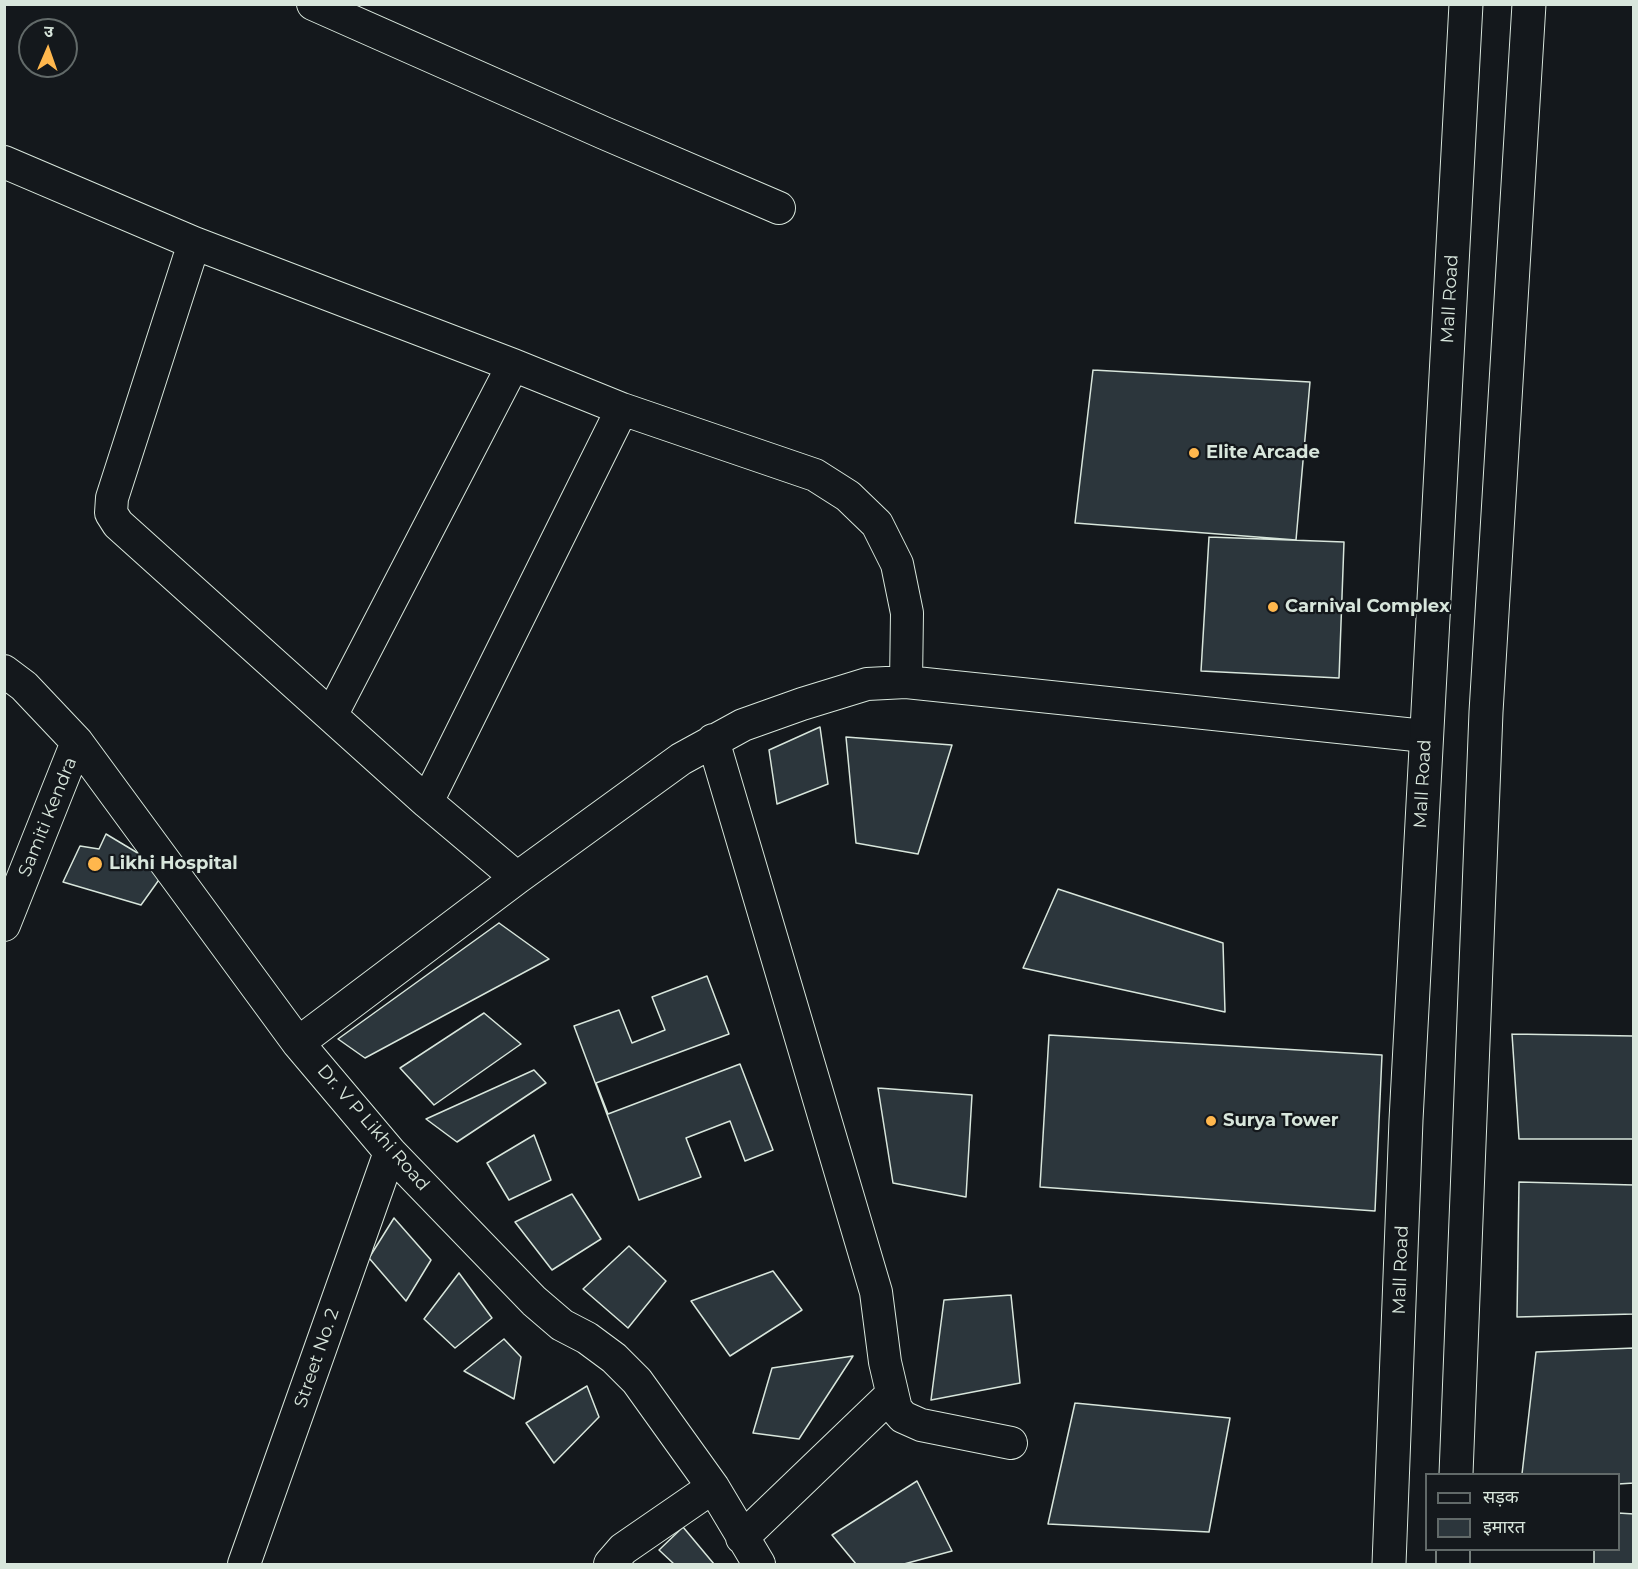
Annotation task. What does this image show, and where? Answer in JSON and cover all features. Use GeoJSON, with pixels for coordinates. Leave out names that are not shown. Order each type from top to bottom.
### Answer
{"type":"FeatureCollection","features":[{"type":"Feature","properties":{"kind":"main road","name":"Mall Road"},"geometry":{"type":"LineString","coordinates":[[1389,1564],[1406,1120],[1466,4]]}},
{"type":"Feature","properties":{"kind":"main road"},"geometry":{"type":"LineString","coordinates":[[1456,1473],[1486,712],[1529,4]]}},
{"type":"Feature","properties":{"kind":"street"},"geometry":{"type":"LineString","coordinates":[[313,4],[779,208]]}},
{"type":"Feature","properties":{"kind":"street"},"geometry":{"type":"LineString","coordinates":[[4,162],[194,243],[622,409],[815,475],[848,496],[877,524],[897,564],[908,613],[906,682]]}},
{"type":"Feature","properties":{"kind":"street"},"geometry":{"type":"LineString","coordinates":[[194,243],[112,498],[111,513],[118,524],[332,714],[427,802],[517,878]]}},
{"type":"Feature","properties":{"kind":"street"},"geometry":{"type":"LineString","coordinates":[[332,714],[513,365]]}},
{"type":"Feature","properties":{"kind":"street"},"geometry":{"type":"LineString","coordinates":[[427,802],[622,409]]}},
{"type":"Feature","properties":{"kind":"street","name":"Dr. V P Likhi Road"},"geometry":{"type":"LineString","coordinates":[[4,671],[24,686],[77,742],[298,1042],[390,1152],[534,1301],[561,1325],[587,1338],[622,1365],[637,1381],[713,1487],[759,1564]]}},
{"type":"Feature","properties":{"kind":"street"},"geometry":{"type":"LineString","coordinates":[[298,1042],[681,759],[743,725],[867,684],[906,682],[1425,736]]}},
{"type":"Feature","properties":{"kind":"street"},"geometry":{"type":"LineString","coordinates":[[713,740],[876,1292],[885,1362],[896,1409],[903,1417],[921,1425],[1011,1443]]}},
{"type":"Feature","properties":{"kind":"street","name":"Samiti Kendra"},"geometry":{"type":"LineString","coordinates":[[4,925],[77,742]]}},
{"type":"Feature","properties":{"kind":"street","name":"Street No. 2"},"geometry":{"type":"LineString","coordinates":[[244,1564],[390,1152]]}},
{"type":"Feature","properties":{"kind":"street"},"geometry":{"type":"LineString","coordinates":[[742,1539],[892,1394]]}},
{"type":"Feature","properties":{"kind":"street"},"geometry":{"type":"LineString","coordinates":[[610,1564],[623,1549],[713,1487]]}},
{"type":"Feature","properties":{"kind":"building","name":"Elite Arcade"},"geometry":{"type":"Polygon","coordinates":[[[1093,370],[1310,382],[1296,540],[1075,523],[1093,370]]]}},
{"type":"Feature","properties":{"kind":"building","name":"Carnival Complex"},"geometry":{"type":"Polygon","coordinates":[[[1209,537],[1344,542],[1339,678],[1201,671],[1209,537]]]}},
{"type":"Feature","properties":{"kind":"building"},"geometry":{"type":"Polygon","coordinates":[[[820,727],[828,784],[777,804],[769,750],[820,727]]]}},
{"type":"Feature","properties":{"kind":"building"},"geometry":{"type":"Polygon","coordinates":[[[846,737],[952,745],[918,854],[856,843],[846,737]]]}},
{"type":"Feature","properties":{"kind":"building"},"geometry":{"type":"Polygon","coordinates":[[[106,834],[166,870],[141,905],[63,882],[80,846],[99,849],[106,834]]]}},
{"type":"Feature","properties":{"kind":"building"},"geometry":{"type":"Polygon","coordinates":[[[1058,889],[1223,943],[1225,1012],[1023,968],[1058,889]]]}},
{"type":"Feature","properties":{"kind":"building"},"geometry":{"type":"Polygon","coordinates":[[[499,923],[549,959],[365,1058],[338,1039],[499,923]]]}},
{"type":"Feature","properties":{"kind":"building"},"geometry":{"type":"Polygon","coordinates":[[[707,976],[729,1034],[596,1083],[608,1114],[740,1064],[773,1150],[745,1161],[730,1121],[686,1138],[701,1177],[639,1200],[574,1026],[619,1010],[632,1043],[665,1030],[652,997],[707,976]]]}},
{"type":"Feature","properties":{"kind":"building"},"geometry":{"type":"Polygon","coordinates":[[[484,1013],[521,1044],[434,1105],[400,1068],[484,1013]]]}},
{"type":"Feature","properties":{"kind":"building"},"geometry":{"type":"Polygon","coordinates":[[[1512,1034],[1634,1036],[1634,1139],[1519,1139],[1512,1034]]]}},
{"type":"Feature","properties":{"kind":"building","name":"Surya Tower"},"geometry":{"type":"Polygon","coordinates":[[[1049,1035],[1382,1055],[1375,1211],[1040,1187],[1049,1035]]]}},
{"type":"Feature","properties":{"kind":"building"},"geometry":{"type":"Polygon","coordinates":[[[534,1070],[546,1083],[457,1142],[426,1119],[534,1070]]]}},
{"type":"Feature","properties":{"kind":"building"},"geometry":{"type":"Polygon","coordinates":[[[878,1088],[972,1095],[966,1197],[893,1183],[878,1088]]]}},
{"type":"Feature","properties":{"kind":"building"},"geometry":{"type":"Polygon","coordinates":[[[534,1135],[551,1180],[509,1200],[487,1163],[534,1135]]]}},
{"type":"Feature","properties":{"kind":"building"},"geometry":{"type":"Polygon","coordinates":[[[1519,1182],[1634,1185],[1634,1314],[1517,1317],[1519,1182]]]}},
{"type":"Feature","properties":{"kind":"building"},"geometry":{"type":"Polygon","coordinates":[[[572,1194],[601,1239],[552,1270],[515,1222],[572,1194]]]}},
{"type":"Feature","properties":{"kind":"building"},"geometry":{"type":"Polygon","coordinates":[[[394,1218],[431,1260],[406,1301],[369,1258],[394,1218]]]}},
{"type":"Feature","properties":{"kind":"building"},"geometry":{"type":"Polygon","coordinates":[[[629,1246],[666,1281],[628,1328],[583,1289],[629,1246]]]}},
{"type":"Feature","properties":{"kind":"building"},"geometry":{"type":"Polygon","coordinates":[[[773,1271],[802,1310],[730,1356],[691,1301],[773,1271]]]}},
{"type":"Feature","properties":{"kind":"building"},"geometry":{"type":"Polygon","coordinates":[[[459,1273],[492,1318],[455,1348],[424,1319],[459,1273]]]}},
{"type":"Feature","properties":{"kind":"building"},"geometry":{"type":"Polygon","coordinates":[[[1011,1295],[1020,1383],[931,1400],[944,1300],[1011,1295]]]}},
{"type":"Feature","properties":{"kind":"building"},"geometry":{"type":"Polygon","coordinates":[[[504,1339],[521,1357],[514,1399],[464,1371],[504,1339]]]}},
{"type":"Feature","properties":{"kind":"building"},"geometry":{"type":"Polygon","coordinates":[[[1634,1348],[1634,1483],[1620,1484],[1620,1473],[1522,1473],[1536,1352],[1634,1348]]]}},
{"type":"Feature","properties":{"kind":"building"},"geometry":{"type":"Polygon","coordinates":[[[853,1356],[799,1439],[753,1433],[772,1368],[853,1356]]]}},
{"type":"Feature","properties":{"kind":"building"},"geometry":{"type":"Polygon","coordinates":[[[587,1386],[599,1417],[554,1463],[526,1423],[587,1386]]]}},
{"type":"Feature","properties":{"kind":"building"},"geometry":{"type":"Polygon","coordinates":[[[1075,1403],[1230,1418],[1209,1532],[1048,1524],[1075,1403]]]}},
{"type":"Feature","properties":{"kind":"building"},"geometry":{"type":"Polygon","coordinates":[[[917,1481],[952,1551],[904,1564],[856,1564],[832,1535],[917,1481]]]}},
{"type":"Feature","properties":{"kind":"building"},"geometry":{"type":"Polygon","coordinates":[[[1620,1513],[1634,1514],[1634,1564],[1594,1564],[1594,1551],[1620,1551],[1620,1513]]]}},
{"type":"Feature","properties":{"kind":"building"},"geometry":{"type":"Polygon","coordinates":[[[683,1527],[714,1564],[674,1564],[659,1550],[683,1527]]]}},
{"type":"Feature","properties":{"kind":"place","name":"Elite Arcade"},"geometry":{"type":"Point","coordinates":[1194,453]}},
{"type":"Feature","properties":{"kind":"place","name":"Carnival Complex"},"geometry":{"type":"Point","coordinates":[1273,607]}},
{"type":"Feature","properties":{"kind":"place","name":"Likhi Hospital"},"geometry":{"type":"Point","coordinates":[95,864]}},
{"type":"Feature","properties":{"kind":"place","name":"Surya Tower"},"geometry":{"type":"Point","coordinates":[1211,1121]}}]}
